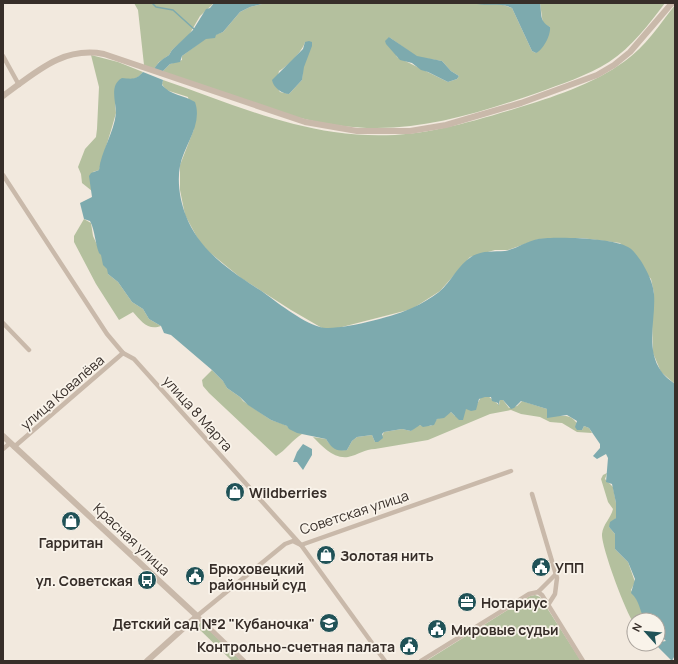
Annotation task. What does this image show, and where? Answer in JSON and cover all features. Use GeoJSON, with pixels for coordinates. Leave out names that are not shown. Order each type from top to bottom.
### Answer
{"type":"FeatureCollection","features":[{"type":"Feature","properties":{"kind":"street"},"geometry":{"type":"LineString","coordinates":[[3,96],[48,65],[76,53],[90,52],[104,54],[287,118],[322,126],[373,132],[425,129],[522,103],[597,75],[614,65],[630,52],[672,3]]}},
{"type":"Feature","properties":{"kind":"street"},"geometry":{"type":"LineString","coordinates":[[3,56],[19,85]]}},
{"type":"Feature","properties":{"kind":"street","name":"улица 8 Марта"},"geometry":{"type":"LineString","coordinates":[[3,175],[92,314],[123,354],[134,359],[301,544],[385,661]]}},
{"type":"Feature","properties":{"kind":"street"},"geometry":{"type":"LineString","coordinates":[[3,323],[29,350]]}},
{"type":"Feature","properties":{"kind":"street","name":"улица Ковалёва"},"geometry":{"type":"LineString","coordinates":[[3,449],[12,445],[123,354]]}},
{"type":"Feature","properties":{"kind":"street","name":"Красная улица"},"geometry":{"type":"LineString","coordinates":[[3,436],[244,661]]}},
{"type":"Feature","properties":{"kind":"street","name":"Советская улица"},"geometry":{"type":"LineString","coordinates":[[147,661],[197,616],[288,542],[293,541],[301,544],[511,471]]}},
{"type":"Feature","properties":{"kind":"street"},"geometry":{"type":"LineString","coordinates":[[532,494],[556,574],[557,588],[548,605]]}},
{"type":"Feature","properties":{"kind":"street"},"geometry":{"type":"LineString","coordinates":[[421,661],[529,594],[538,592],[556,574]]}},
{"type":"Feature","properties":{"kind":"street"},"geometry":{"type":"LineString","coordinates":[[538,592],[548,605],[583,661]]}},
{"type":"Feature","properties":{"kind":"green space"},"geometry":{"type":"Polygon","coordinates":[[[134,3],[214,3],[200,16],[189,35],[172,50],[169,55],[159,62],[154,69],[144,65],[138,10],[134,3]]]}},
{"type":"Feature","properties":{"kind":"green space"},"geometry":{"type":"Polygon","coordinates":[[[266,3],[500,4],[512,8],[532,51],[536,53],[550,27],[543,24],[540,3],[665,3],[640,35],[625,49],[609,62],[583,76],[537,93],[463,116],[413,126],[388,128],[362,128],[336,125],[292,116],[162,72],[170,64],[182,60],[182,56],[206,38],[223,32],[240,12],[250,7],[266,3]],[[389,37],[397,57],[448,82],[457,79],[459,76],[451,71],[442,61],[417,57],[389,37]],[[305,42],[301,50],[294,58],[279,71],[276,86],[280,92],[289,94],[302,80],[305,42]]]}},
{"type":"Feature","properties":{"kind":"green space"},"geometry":{"type":"Polygon","coordinates":[[[675,5],[675,384],[661,372],[653,353],[652,322],[654,293],[651,279],[620,243],[582,238],[539,239],[508,250],[495,250],[470,257],[440,291],[412,309],[338,328],[322,328],[241,278],[209,252],[199,241],[185,215],[180,190],[180,165],[194,129],[188,97],[166,90],[162,84],[163,80],[247,110],[312,128],[359,135],[404,134],[426,131],[468,122],[558,95],[586,84],[625,61],[639,49],[675,5]]]}},
{"type":"Feature","properties":{"kind":"green space"},"geometry":{"type":"Polygon","coordinates":[[[91,55],[118,62],[143,72],[136,78],[126,79],[115,104],[116,113],[99,170],[93,172],[92,191],[82,183],[81,174],[78,167],[85,149],[96,137],[97,129],[99,87],[91,55]]]}},
{"type":"Feature","properties":{"kind":"green space"},"geometry":{"type":"Polygon","coordinates":[[[84,219],[91,223],[93,236],[109,271],[108,274],[118,282],[132,302],[143,309],[149,319],[161,326],[152,327],[145,324],[133,312],[119,320],[96,284],[74,242],[74,236],[84,219]]]}},
{"type":"Feature","properties":{"kind":"green space"},"geometry":{"type":"Polygon","coordinates":[[[212,370],[224,382],[227,388],[240,397],[243,401],[271,420],[283,424],[302,434],[276,456],[203,386],[202,380],[212,370]]]}},
{"type":"Feature","properties":{"kind":"green space"},"geometry":{"type":"Polygon","coordinates":[[[488,396],[499,405],[500,399],[503,400],[509,408],[517,406],[522,401],[547,409],[549,411],[547,415],[570,417],[582,430],[584,426],[589,428],[592,433],[577,432],[562,423],[550,422],[540,417],[521,414],[511,410],[490,414],[428,440],[368,450],[348,457],[333,454],[324,448],[313,437],[326,439],[335,448],[347,450],[352,441],[357,437],[372,435],[375,442],[384,432],[402,429],[411,431],[417,425],[431,426],[437,419],[451,412],[455,416],[466,409],[476,406],[481,397],[488,396]]]}},
{"type":"Feature","properties":{"kind":"green space"},"geometry":{"type":"Polygon","coordinates":[[[607,473],[605,479],[613,487],[616,503],[616,518],[609,527],[615,534],[615,549],[628,562],[635,582],[631,590],[641,606],[643,612],[628,612],[605,552],[602,534],[605,524],[613,509],[608,502],[601,479],[603,475],[607,473]]]}},
{"type":"Feature","properties":{"kind":"green space"},"geometry":{"type":"Polygon","coordinates":[[[535,595],[540,597],[581,661],[426,661],[530,596],[535,595]]]}},
{"type":"Feature","properties":{"kind":"green space"},"geometry":{"type":"Polygon","coordinates":[[[201,622],[241,661],[232,661],[197,627],[201,622]]]}},
{"type":"Feature","properties":{"kind":"water"},"geometry":{"type":"Polygon","coordinates":[[[214,3],[266,3],[250,7],[240,12],[223,32],[216,35],[215,38],[206,39],[182,56],[180,62],[170,64],[162,72],[154,69],[159,62],[169,55],[172,50],[193,30],[206,9],[210,8],[214,3]]]}},
{"type":"Feature","properties":{"kind":"water"},"geometry":{"type":"Polygon","coordinates":[[[473,3],[540,3],[543,20],[546,25],[550,27],[546,42],[536,53],[532,51],[512,8],[503,5],[483,5],[473,3]]]}},
{"type":"Feature","properties":{"kind":"water"},"geometry":{"type":"Polygon","coordinates":[[[389,37],[417,56],[442,61],[451,71],[459,76],[457,79],[448,82],[421,70],[412,63],[400,60],[386,44],[385,41],[389,37]]]}},
{"type":"Feature","properties":{"kind":"water"},"geometry":{"type":"Polygon","coordinates":[[[305,42],[312,42],[312,46],[304,67],[302,80],[289,94],[286,94],[276,88],[272,80],[303,49],[305,42]]]}},
{"type":"Feature","properties":{"kind":"water"},"geometry":{"type":"Polygon","coordinates":[[[143,72],[163,80],[162,85],[169,91],[195,102],[197,119],[182,158],[179,172],[179,185],[182,204],[186,216],[199,239],[217,259],[238,275],[297,316],[320,327],[339,327],[380,319],[422,303],[439,292],[466,260],[483,252],[505,251],[530,241],[546,238],[598,240],[621,244],[634,251],[651,281],[654,294],[652,333],[653,353],[661,371],[675,384],[675,655],[672,661],[663,652],[666,652],[666,612],[642,612],[638,602],[631,593],[635,579],[628,562],[615,549],[615,534],[609,527],[610,522],[616,518],[616,503],[612,484],[606,482],[608,458],[606,454],[597,459],[593,456],[600,448],[600,444],[589,428],[584,426],[582,430],[577,430],[575,427],[577,421],[567,415],[547,418],[547,409],[521,401],[511,409],[503,400],[500,400],[498,406],[498,403],[492,401],[491,397],[485,397],[479,399],[476,410],[471,411],[466,409],[463,420],[459,420],[451,412],[444,418],[437,419],[434,425],[423,427],[420,425],[411,431],[402,429],[384,432],[382,434],[383,438],[378,442],[375,442],[372,435],[357,437],[352,441],[347,450],[337,450],[332,447],[326,439],[297,433],[289,429],[287,426],[271,420],[248,405],[227,388],[223,381],[212,370],[171,335],[164,333],[161,326],[149,319],[143,309],[132,302],[118,282],[108,274],[107,269],[103,265],[92,225],[90,221],[84,219],[80,203],[92,197],[89,176],[91,173],[99,170],[102,156],[113,128],[116,113],[114,89],[118,81],[122,78],[129,79],[138,76],[143,72]]]}},
{"type":"Feature","properties":{"kind":"water"},"geometry":{"type":"Polygon","coordinates":[[[303,444],[312,449],[312,455],[303,470],[297,462],[293,462],[297,452],[303,444]]]}},
{"type":"Feature","properties":{"kind":"waterway"},"geometry":{"type":"LineString","coordinates":[[152,3],[156,7],[173,10],[194,29]]}},
{"type":"Feature","properties":{"kind":"place","name":"Wildberries"},"geometry":{"type":"Point","coordinates":[235,492]}},
{"type":"Feature","properties":{"kind":"place","name":"Гарритан"},"geometry":{"type":"Point","coordinates":[71,521]}},
{"type":"Feature","properties":{"kind":"place","name":"Золотая нить"},"geometry":{"type":"Point","coordinates":[326,555]}},
{"type":"Feature","properties":{"kind":"place","name":"УПП"},"geometry":{"type":"Point","coordinates":[541,567]}},
{"type":"Feature","properties":{"kind":"place","name":"Брюховецкий районный суд"},"geometry":{"type":"Point","coordinates":[195,576]}},
{"type":"Feature","properties":{"kind":"place","name":"ул. Советская"},"geometry":{"type":"Point","coordinates":[147,580]}},
{"type":"Feature","properties":{"kind":"place","name":"Нотариус"},"geometry":{"type":"Point","coordinates":[467,602]}},
{"type":"Feature","properties":{"kind":"place","name":"Детский сад №2 \"Кубаночка\""},"geometry":{"type":"Point","coordinates":[329,623]}},
{"type":"Feature","properties":{"kind":"place","name":"Мировые судьи"},"geometry":{"type":"Point","coordinates":[437,629]}},
{"type":"Feature","properties":{"kind":"place","name":"Контрольно-счетная палата"},"geometry":{"type":"Point","coordinates":[409,646]}}]}
